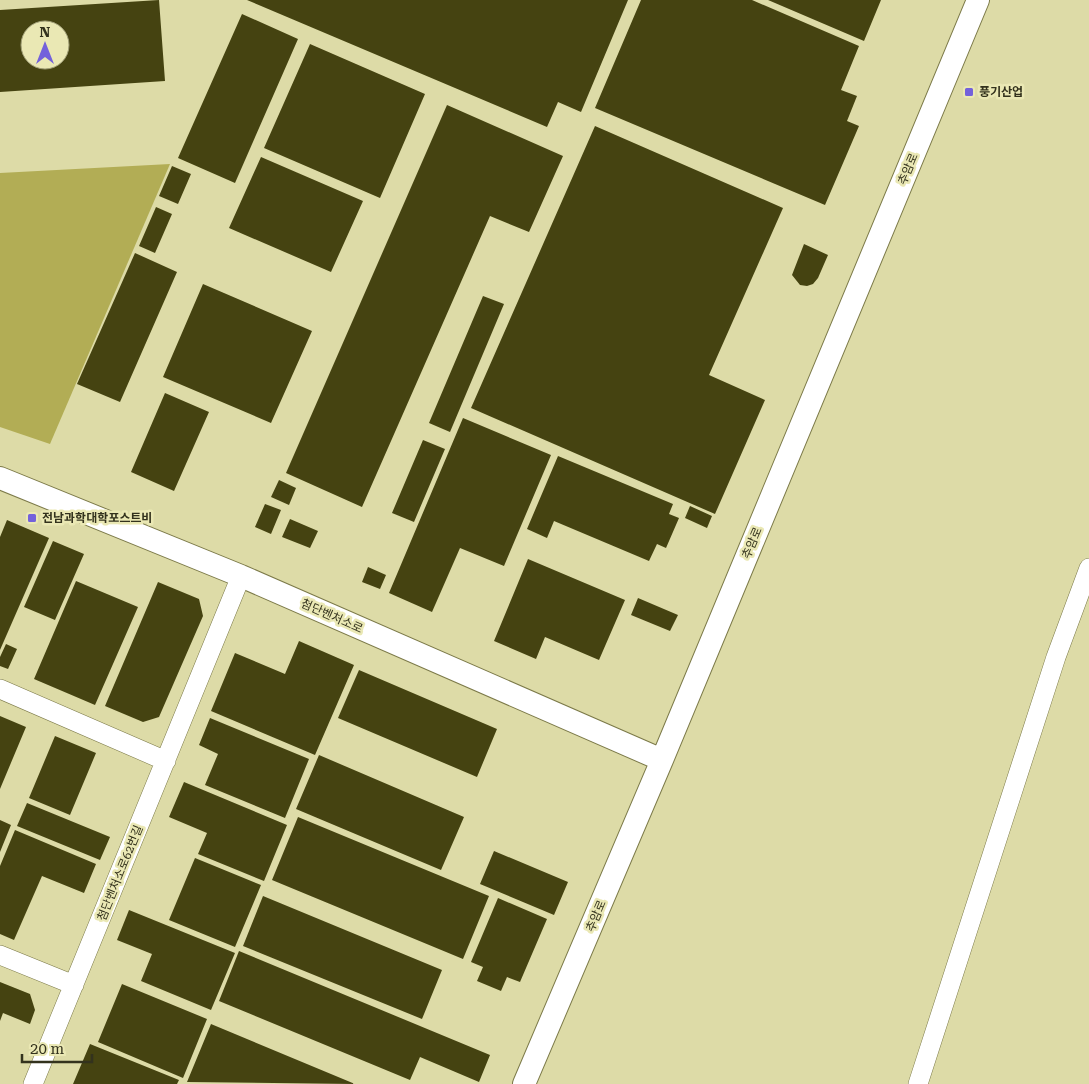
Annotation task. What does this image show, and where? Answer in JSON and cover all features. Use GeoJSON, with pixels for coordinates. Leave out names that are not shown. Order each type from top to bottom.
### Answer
{"type":"FeatureCollection","features":[{"type":"Feature","properties":{"kind":"street","name":"추암로"},"geometry":{"type":"LineString","coordinates":[[524,1084],[662,760],[978,0]]}},
{"type":"Feature","properties":{"kind":"street","name":"첨단벤처소로"},"geometry":{"type":"LineString","coordinates":[[0,478],[241,576],[662,760]]}},
{"type":"Feature","properties":{"kind":"street"},"geometry":{"type":"LineString","coordinates":[[918,1084],[1056,657],[1089,568]]}},
{"type":"Feature","properties":{"kind":"street","name":"첨단벤처소로62번길"},"geometry":{"type":"LineString","coordinates":[[33,1084],[241,576]]}},
{"type":"Feature","properties":{"kind":"street"},"geometry":{"type":"LineString","coordinates":[[0,689],[166,761]]}},
{"type":"Feature","properties":{"kind":"street"},"geometry":{"type":"LineString","coordinates":[[0,955],[74,985]]}},
{"type":"Feature","properties":{"kind":"shaded area"},"geometry":{"type":"Polygon","coordinates":[[[170,164],[50,444],[0,427],[0,173],[170,164]]]}},
{"type":"Feature","properties":{"kind":"building"},"geometry":{"type":"Polygon","coordinates":[[[159,0],[165,81],[0,92],[0,10],[159,0]]]}},
{"type":"Feature","properties":{"kind":"building"},"geometry":{"type":"Polygon","coordinates":[[[247,0],[628,0],[581,112],[558,102],[547,127],[247,0]]]}},
{"type":"Feature","properties":{"kind":"building"},"geometry":{"type":"Polygon","coordinates":[[[641,0],[752,0],[859,46],[841,90],[857,96],[847,121],[859,126],[825,205],[595,108],[641,0]]]}},
{"type":"Feature","properties":{"kind":"building"},"geometry":{"type":"Polygon","coordinates":[[[768,0],[881,0],[864,41],[768,0]]]}},
{"type":"Feature","properties":{"kind":"building"},"geometry":{"type":"Polygon","coordinates":[[[242,14],[298,39],[235,183],[178,158],[242,14]]]}},
{"type":"Feature","properties":{"kind":"building"},"geometry":{"type":"Polygon","coordinates":[[[310,44],[425,94],[380,198],[264,148],[310,44]]]}},
{"type":"Feature","properties":{"kind":"building"},"geometry":{"type":"Polygon","coordinates":[[[447,105],[563,156],[529,232],[490,216],[362,507],[286,473],[447,105]]]}},
{"type":"Feature","properties":{"kind":"building"},"geometry":{"type":"Polygon","coordinates":[[[595,126],[783,208],[709,375],[765,400],[715,514],[471,408],[595,126]]]}},
{"type":"Feature","properties":{"kind":"building"},"geometry":{"type":"Polygon","coordinates":[[[261,157],[363,201],[331,272],[229,228],[261,157]]]}},
{"type":"Feature","properties":{"kind":"building"},"geometry":{"type":"Polygon","coordinates":[[[172,166],[191,174],[178,204],[159,196],[172,166]]]}},
{"type":"Feature","properties":{"kind":"building"},"geometry":{"type":"Polygon","coordinates":[[[156,207],[172,214],[155,253],[139,246],[156,207]]]}},
{"type":"Feature","properties":{"kind":"building"},"geometry":{"type":"Polygon","coordinates":[[[804,244],[828,255],[818,278],[813,284],[807,286],[800,285],[792,275],[804,244]]]}},
{"type":"Feature","properties":{"kind":"building"},"geometry":{"type":"Polygon","coordinates":[[[135,253],[177,272],[120,402],[77,384],[135,253]]]}},
{"type":"Feature","properties":{"kind":"building"},"geometry":{"type":"Polygon","coordinates":[[[203,284],[312,331],[271,423],[163,377],[203,284]]]}},
{"type":"Feature","properties":{"kind":"building"},"geometry":{"type":"Polygon","coordinates":[[[483,296],[504,304],[450,432],[429,423],[483,296]]]}},
{"type":"Feature","properties":{"kind":"building"},"geometry":{"type":"Polygon","coordinates":[[[165,393],[209,412],[174,491],[131,472],[165,393]]]}},
{"type":"Feature","properties":{"kind":"building"},"geometry":{"type":"Polygon","coordinates":[[[463,418],[551,455],[504,566],[460,548],[432,612],[389,593],[463,418]]]}},
{"type":"Feature","properties":{"kind":"building"},"geometry":{"type":"Polygon","coordinates":[[[423,440],[445,449],[414,522],[392,513],[423,440]]]}},
{"type":"Feature","properties":{"kind":"building"},"geometry":{"type":"Polygon","coordinates":[[[558,456],[673,504],[669,514],[679,518],[666,548],[657,544],[649,561],[554,521],[547,538],[527,529],[558,456]]]}},
{"type":"Feature","properties":{"kind":"building"},"geometry":{"type":"Polygon","coordinates":[[[279,480],[296,488],[289,505],[271,497],[279,480]]]}},
{"type":"Feature","properties":{"kind":"building"},"geometry":{"type":"Polygon","coordinates":[[[265,504],[281,510],[271,534],[255,527],[265,504]]]}},
{"type":"Feature","properties":{"kind":"building"},"geometry":{"type":"Polygon","coordinates":[[[690,506],[712,516],[707,528],[685,518],[690,506]]]}},
{"type":"Feature","properties":{"kind":"building"},"geometry":{"type":"Polygon","coordinates":[[[290,519],[318,531],[310,548],[282,537],[290,519]]]}},
{"type":"Feature","properties":{"kind":"building"},"geometry":{"type":"Polygon","coordinates":[[[7,520],[49,538],[0,650],[0,537],[7,520]]]}},
{"type":"Feature","properties":{"kind":"building"},"geometry":{"type":"Polygon","coordinates":[[[53,541],[84,554],[55,620],[24,607],[53,541]]]}},
{"type":"Feature","properties":{"kind":"building"},"geometry":{"type":"Polygon","coordinates":[[[528,559],[625,600],[599,660],[545,637],[536,659],[494,641],[528,559]]]}},
{"type":"Feature","properties":{"kind":"building"},"geometry":{"type":"Polygon","coordinates":[[[368,567],[386,575],[380,589],[362,582],[368,567]]]}},
{"type":"Feature","properties":{"kind":"building"},"geometry":{"type":"Polygon","coordinates":[[[76,581],[138,607],[95,705],[34,679],[76,581]]]}},
{"type":"Feature","properties":{"kind":"building"},"geometry":{"type":"Polygon","coordinates":[[[158,582],[199,599],[203,616],[159,717],[143,722],[105,706],[158,582]]]}},
{"type":"Feature","properties":{"kind":"building"},"geometry":{"type":"Polygon","coordinates":[[[638,598],[678,615],[670,631],[631,615],[638,598]]]}},
{"type":"Feature","properties":{"kind":"building"},"geometry":{"type":"Polygon","coordinates":[[[299,641],[354,665],[315,755],[211,711],[235,653],[285,674],[299,641]]]}},
{"type":"Feature","properties":{"kind":"building"},"geometry":{"type":"Polygon","coordinates":[[[6,644],[17,649],[8,669],[0,666],[0,657],[6,644]]]}},
{"type":"Feature","properties":{"kind":"building"},"geometry":{"type":"Polygon","coordinates":[[[359,670],[497,729],[477,777],[338,718],[359,670]]]}},
{"type":"Feature","properties":{"kind":"building"},"geometry":{"type":"Polygon","coordinates":[[[0,716],[26,727],[0,789],[0,716]]]}},
{"type":"Feature","properties":{"kind":"building"},"geometry":{"type":"Polygon","coordinates":[[[210,718],[309,759],[285,818],[205,785],[218,754],[199,745],[210,718]]]}},
{"type":"Feature","properties":{"kind":"building"},"geometry":{"type":"Polygon","coordinates":[[[55,736],[96,753],[70,815],[29,798],[55,736]]]}},
{"type":"Feature","properties":{"kind":"building"},"geometry":{"type":"Polygon","coordinates":[[[319,755],[464,817],[441,870],[296,809],[319,755]]]}},
{"type":"Feature","properties":{"kind":"building"},"geometry":{"type":"Polygon","coordinates":[[[184,782],[287,825],[264,881],[198,854],[207,833],[169,817],[184,782]]]}},
{"type":"Feature","properties":{"kind":"building"},"geometry":{"type":"Polygon","coordinates":[[[27,803],[110,837],[100,860],[17,826],[27,803]]]}},
{"type":"Feature","properties":{"kind":"building"},"geometry":{"type":"Polygon","coordinates":[[[298,817],[489,896],[463,959],[272,880],[298,817]]]}},
{"type":"Feature","properties":{"kind":"building"},"geometry":{"type":"Polygon","coordinates":[[[0,820],[11,825],[0,852],[0,820]]]}},
{"type":"Feature","properties":{"kind":"building"},"geometry":{"type":"Polygon","coordinates":[[[15,830],[96,864],[84,893],[42,876],[14,940],[0,934],[0,866],[15,830]]]}},
{"type":"Feature","properties":{"kind":"building"},"geometry":{"type":"Polygon","coordinates":[[[494,851],[568,882],[554,915],[480,884],[494,851]]]}},
{"type":"Feature","properties":{"kind":"building"},"geometry":{"type":"Polygon","coordinates":[[[195,858],[261,885],[235,947],[169,920],[195,858]]]}},
{"type":"Feature","properties":{"kind":"building"},"geometry":{"type":"Polygon","coordinates":[[[263,896],[442,970],[422,1019],[243,946],[263,896]]]}},
{"type":"Feature","properties":{"kind":"building"},"geometry":{"type":"Polygon","coordinates":[[[498,898],[547,919],[520,982],[507,977],[501,991],[477,981],[483,967],[471,962],[498,898]]]}},
{"type":"Feature","properties":{"kind":"building"},"geometry":{"type":"Polygon","coordinates":[[[129,910],[235,953],[211,1010],[141,981],[152,954],[117,940],[129,910]]]}},
{"type":"Feature","properties":{"kind":"building"},"geometry":{"type":"Polygon","coordinates":[[[239,951],[490,1055],[479,1082],[420,1057],[410,1080],[219,1001],[239,951]]]}},
{"type":"Feature","properties":{"kind":"building"},"geometry":{"type":"Polygon","coordinates":[[[0,982],[30,994],[35,1010],[30,1024],[3,1013],[0,1021],[0,982]]]}},
{"type":"Feature","properties":{"kind":"building"},"geometry":{"type":"Polygon","coordinates":[[[122,984],[207,1019],[183,1078],[98,1042],[122,984]]]}},
{"type":"Feature","properties":{"kind":"building"},"geometry":{"type":"Polygon","coordinates":[[[211,1024],[355,1084],[187,1082],[211,1024]]]}},
{"type":"Feature","properties":{"kind":"building"},"geometry":{"type":"Polygon","coordinates":[[[90,1044],[179,1080],[177,1084],[73,1084],[90,1044]]]}},
{"type":"Feature","properties":{"kind":"place","name":"풍기산업"},"geometry":{"type":"Point","coordinates":[969,92]}},
{"type":"Feature","properties":{"kind":"place","name":"전남과학대학포스트비"},"geometry":{"type":"Point","coordinates":[32,518]}}]}
